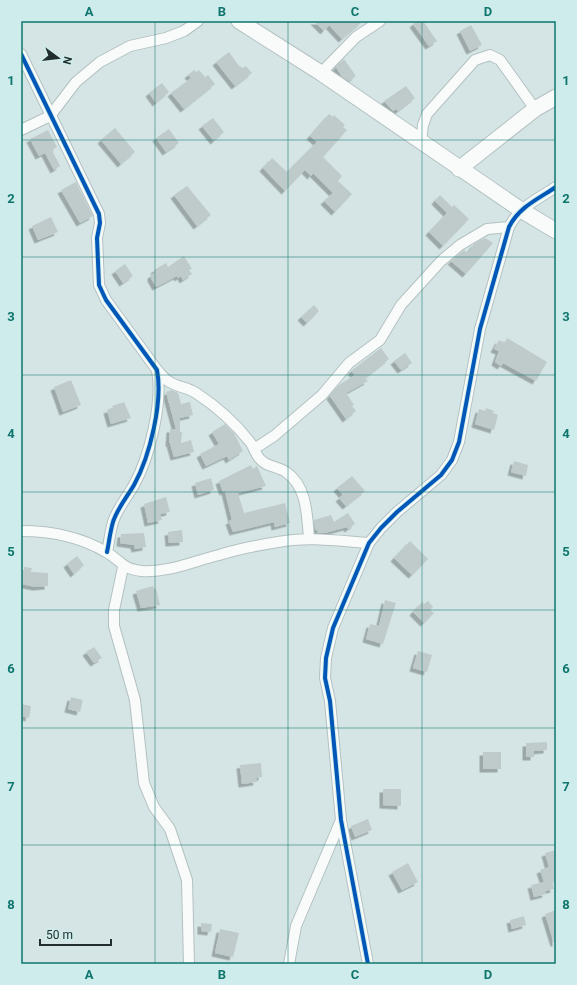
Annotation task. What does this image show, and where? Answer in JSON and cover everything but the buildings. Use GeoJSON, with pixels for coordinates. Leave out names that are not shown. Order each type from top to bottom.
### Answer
{"type":"FeatureCollection","features":[{"type":"Feature","properties":{"kind":"street"},"geometry":{"type":"LineString","coordinates":[[21,130],[50,116],[76,82],[100,62],[130,46],[166,38],[184,31],[198,21]]}},
{"type":"Feature","properties":{"kind":"street"},"geometry":{"type":"LineString","coordinates":[[239,21],[321,73],[459,169],[556,231]]}},
{"type":"Feature","properties":{"kind":"street"},"geometry":{"type":"LineString","coordinates":[[321,73],[356,37],[380,21]]}},
{"type":"Feature","properties":{"kind":"street"},"geometry":{"type":"LineString","coordinates":[[21,54],[99,214],[100,223],[97,238],[99,285],[106,300],[157,370],[168,380],[195,392],[235,424],[252,444],[259,458],[266,465],[285,472],[298,482],[307,514],[309,538]]}},
{"type":"Feature","properties":{"kind":"street"},"geometry":{"type":"LineString","coordinates":[[421,142],[423,125],[428,114],[475,60],[490,55],[500,60],[536,109]]}},
{"type":"Feature","properties":{"kind":"street"},"geometry":{"type":"LineString","coordinates":[[459,169],[536,109],[556,97]]}},
{"type":"Feature","properties":{"kind":"street"},"geometry":{"type":"LineString","coordinates":[[368,964],[341,820],[330,701],[325,678],[326,658],[333,628],[370,543],[381,528],[441,474],[452,460],[459,442],[480,329],[509,227],[514,217],[521,210],[556,187]]}},
{"type":"Feature","properties":{"kind":"street"},"geometry":{"type":"LineString","coordinates":[[254,450],[274,436],[322,395],[348,363],[380,340],[401,305],[441,260],[460,245],[487,229],[509,227]]}},
{"type":"Feature","properties":{"kind":"street"},"geometry":{"type":"LineString","coordinates":[[107,552],[113,522],[134,484],[147,453],[159,399],[157,370]]}},
{"type":"Feature","properties":{"kind":"street"},"geometry":{"type":"LineString","coordinates":[[21,531],[42,532],[79,538],[107,552],[123,567],[141,571],[161,571],[228,552],[280,541],[309,538],[370,543]]}},
{"type":"Feature","properties":{"kind":"street"},"geometry":{"type":"LineString","coordinates":[[123,567],[114,610],[114,626],[134,700],[144,783],[154,807],[170,829],[187,880],[189,964]]}},
{"type":"Feature","properties":{"kind":"street"},"geometry":{"type":"LineString","coordinates":[[289,964],[296,926],[341,820]]}},
{"type":"Feature","properties":{"kind":"cycle path"},"geometry":{"type":"LineString","coordinates":[[21,54],[99,214],[100,223],[97,238],[99,285],[106,300],[157,370],[157,413],[150,444],[140,473],[113,522],[107,552]]}},
{"type":"Feature","properties":{"kind":"cycle path"},"geometry":{"type":"LineString","coordinates":[[368,964],[341,820],[330,701],[325,678],[326,658],[333,628],[369,543],[397,512],[441,475],[452,460],[459,442],[480,329],[509,227],[518,214],[556,187]]}}]}
